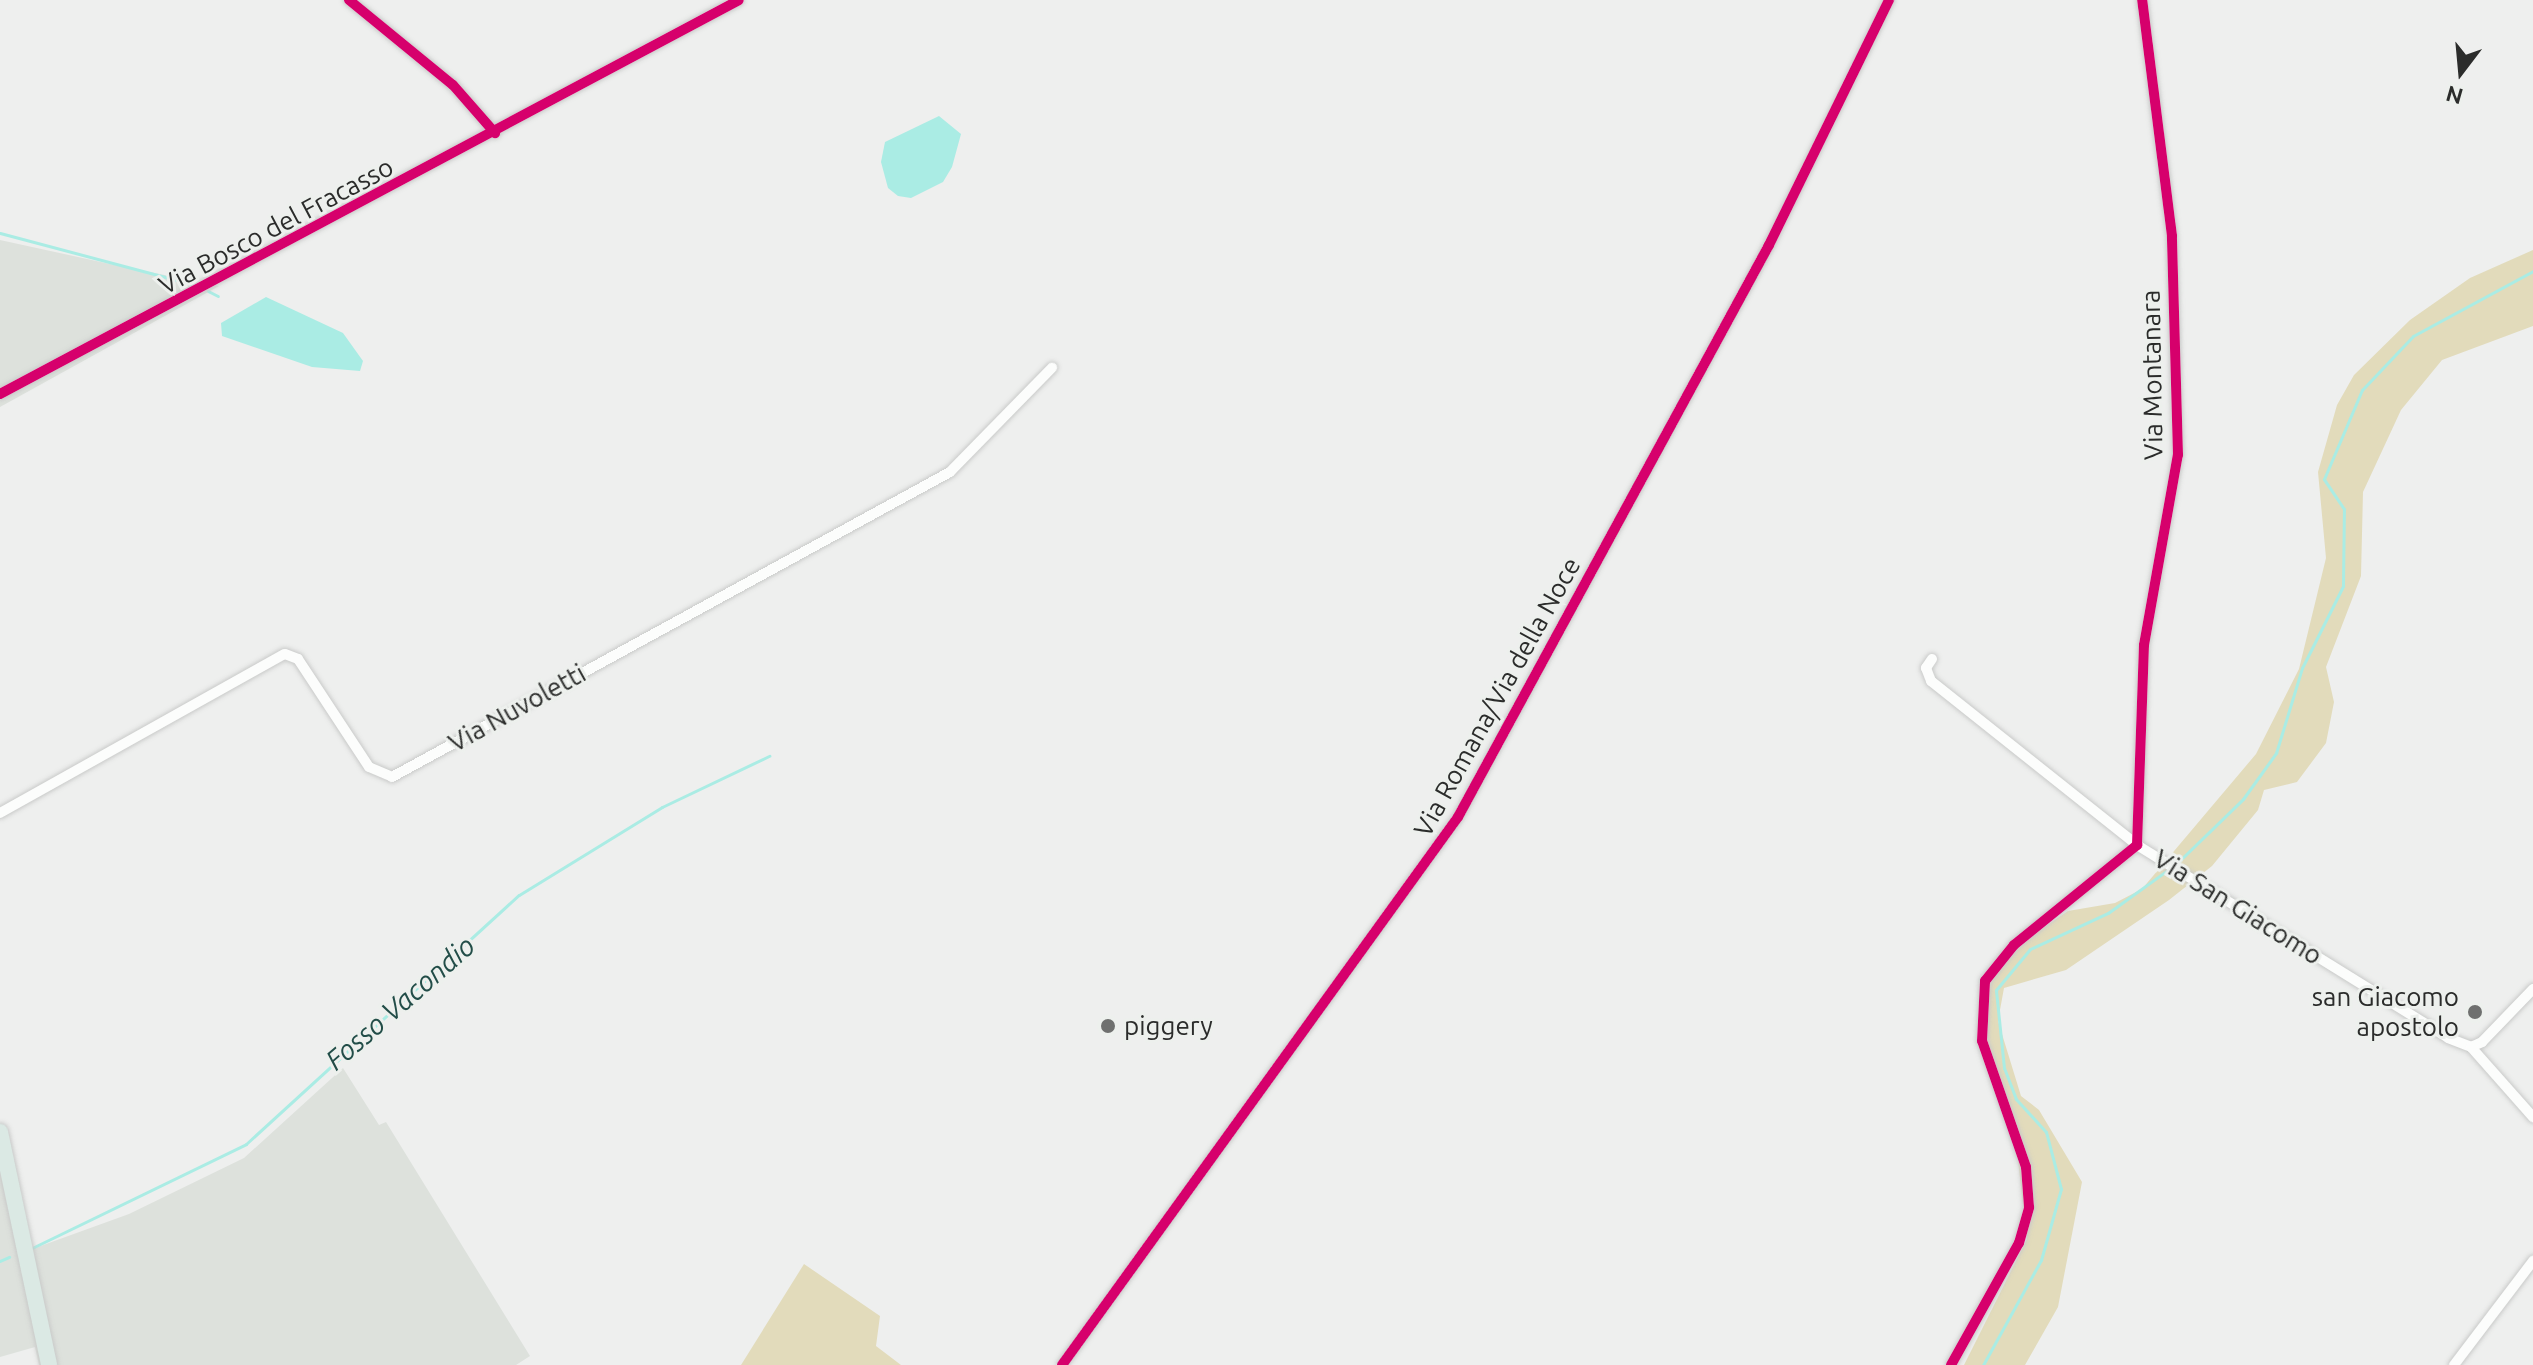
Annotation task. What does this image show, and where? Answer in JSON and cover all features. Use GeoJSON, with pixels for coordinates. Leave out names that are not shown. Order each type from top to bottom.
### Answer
{"type":"FeatureCollection","features":[{"type":"Feature","properties":{"kind":"main road"},"geometry":{"type":"LineString","coordinates":[[0,1132],[49,1365]]}},
{"type":"Feature","properties":{"kind":"street"},"geometry":{"type":"LineString","coordinates":[[349,0],[453,85],[495,133]]}},
{"type":"Feature","properties":{"kind":"street","name":"Via Bosco del Fracasso"},"geometry":{"type":"LineString","coordinates":[[0,394],[495,133],[739,0]]}},
{"type":"Feature","properties":{"kind":"street","name":"Via Romana/Via della Noce"},"geometry":{"type":"LineString","coordinates":[[1062,1365],[1458,817],[1769,245],[1889,0]]}},
{"type":"Feature","properties":{"kind":"street","name":"Via Montanara"},"geometry":{"type":"LineString","coordinates":[[2137,845],[2144,645],[2178,455],[2172,236],[2142,0]]}},
{"type":"Feature","properties":{"kind":"street","name":"Via Nuvoletti"},"geometry":{"type":"LineString","coordinates":[[0,813],[285,654],[298,659],[369,767],[392,777],[950,472],[1052,368]]}},
{"type":"Feature","properties":{"kind":"street"},"geometry":{"type":"LineString","coordinates":[[1932,659],[1926,668],[1931,681],[2137,845],[2014,945],[1985,981],[1982,1041],[2026,1167],[2029,1207],[2019,1243],[1951,1365]]}},
{"type":"Feature","properties":{"kind":"street","name":"Via San Giacomo"},"geometry":{"type":"LineString","coordinates":[[2137,845],[2471,1047],[2533,1117]]}},
{"type":"Feature","properties":{"kind":"street"},"geometry":{"type":"LineString","coordinates":[[2471,1047],[2533,989]]}},
{"type":"Feature","properties":{"kind":"street"},"geometry":{"type":"LineString","coordinates":[[2454,1365],[2533,1261]]}},
{"type":"Feature","properties":{"kind":"shaded area"},"geometry":{"type":"Polygon","coordinates":[[[0,240],[110,264],[219,286],[0,407],[0,240]]]}},
{"type":"Feature","properties":{"kind":"shaded area"},"geometry":{"type":"Polygon","coordinates":[[[2533,250],[2533,326],[2442,360],[2401,410],[2363,492],[2361,576],[2326,667],[2334,702],[2326,743],[2297,782],[2264,790],[2258,810],[2212,866],[2169,900],[2066,970],[2004,988],[1998,1021],[2021,1096],[2039,1110],[2082,1182],[2058,1307],[2025,1365],[1964,1365],[2027,1239],[2013,1117],[1990,1070],[1981,994],[1996,960],[2068,911],[2115,903],[2142,889],[2256,754],[2299,669],[2326,558],[2318,472],[2337,405],[2354,375],[2410,320],[2470,278],[2533,250]]]}},
{"type":"Feature","properties":{"kind":"shaded area"},"geometry":{"type":"Polygon","coordinates":[[[343,1068],[379,1125],[386,1122],[530,1356],[516,1365],[39,1365],[35,1347],[0,1357],[0,1136],[24,1252],[129,1214],[244,1158],[343,1068]]]}},
{"type":"Feature","properties":{"kind":"shaded area"},"geometry":{"type":"Polygon","coordinates":[[[804,1264],[880,1316],[876,1346],[901,1365],[741,1365],[804,1264]]]}},
{"type":"Feature","properties":{"kind":"water"},"geometry":{"type":"Polygon","coordinates":[[[939,116],[961,134],[952,167],[943,182],[911,198],[898,196],[888,188],[881,162],[885,142],[939,116]]]}},
{"type":"Feature","properties":{"kind":"water"},"geometry":{"type":"Polygon","coordinates":[[[266,297],[343,333],[363,361],[360,371],[312,367],[222,336],[221,323],[266,297]]]}},
{"type":"Feature","properties":{"kind":"waterway"},"geometry":{"type":"LineString","coordinates":[[0,233],[196,285]]}},
{"type":"Feature","properties":{"kind":"waterway"},"geometry":{"type":"LineString","coordinates":[[2175,865],[2243,799],[2276,753],[2302,668],[2343,586],[2344,509],[2324,479],[2362,390],[2413,336],[2533,271]]}},
{"type":"Feature","properties":{"kind":"waterway"},"geometry":{"type":"LineString","coordinates":[[208,291],[218,296]]}},
{"type":"Feature","properties":{"kind":"waterway","name":"Fosso Vacondio"},"geometry":{"type":"LineString","coordinates":[[32,1248],[246,1144],[519,895],[662,807],[769,756]]}},
{"type":"Feature","properties":{"kind":"waterway"},"geometry":{"type":"LineString","coordinates":[[1983,1365],[2041,1260],[2061,1189],[2046,1132],[2016,1099],[2004,1068],[1996,990],[2030,949],[2108,913],[2169,869]]}},
{"type":"Feature","properties":{"kind":"waterway","name":"Fosso Vacondio"},"geometry":{"type":"LineString","coordinates":[[0,1261],[9,1257]]}},
{"type":"Feature","properties":{"kind":"cycle path"},"geometry":{"type":"LineString","coordinates":[[349,0],[453,85],[495,133]]}},
{"type":"Feature","properties":{"kind":"cycle path"},"geometry":{"type":"LineString","coordinates":[[0,394],[739,0]]}},
{"type":"Feature","properties":{"kind":"cycle path"},"geometry":{"type":"LineString","coordinates":[[1062,1365],[1458,817],[1769,245],[1889,0]]}},
{"type":"Feature","properties":{"kind":"cycle path"},"geometry":{"type":"LineString","coordinates":[[1951,1365],[2019,1243],[2029,1207],[2026,1167],[1982,1041],[1985,981],[2014,945],[2137,845],[2144,645],[2178,455],[2172,236],[2142,0]]}},
{"type":"Feature","properties":{"kind":"place","name":"san Giacomo apostolo"},"geometry":{"type":"Point","coordinates":[2475,1012]}},
{"type":"Feature","properties":{"kind":"place","name":"piggery"},"geometry":{"type":"Point","coordinates":[1108,1026]}}]}
